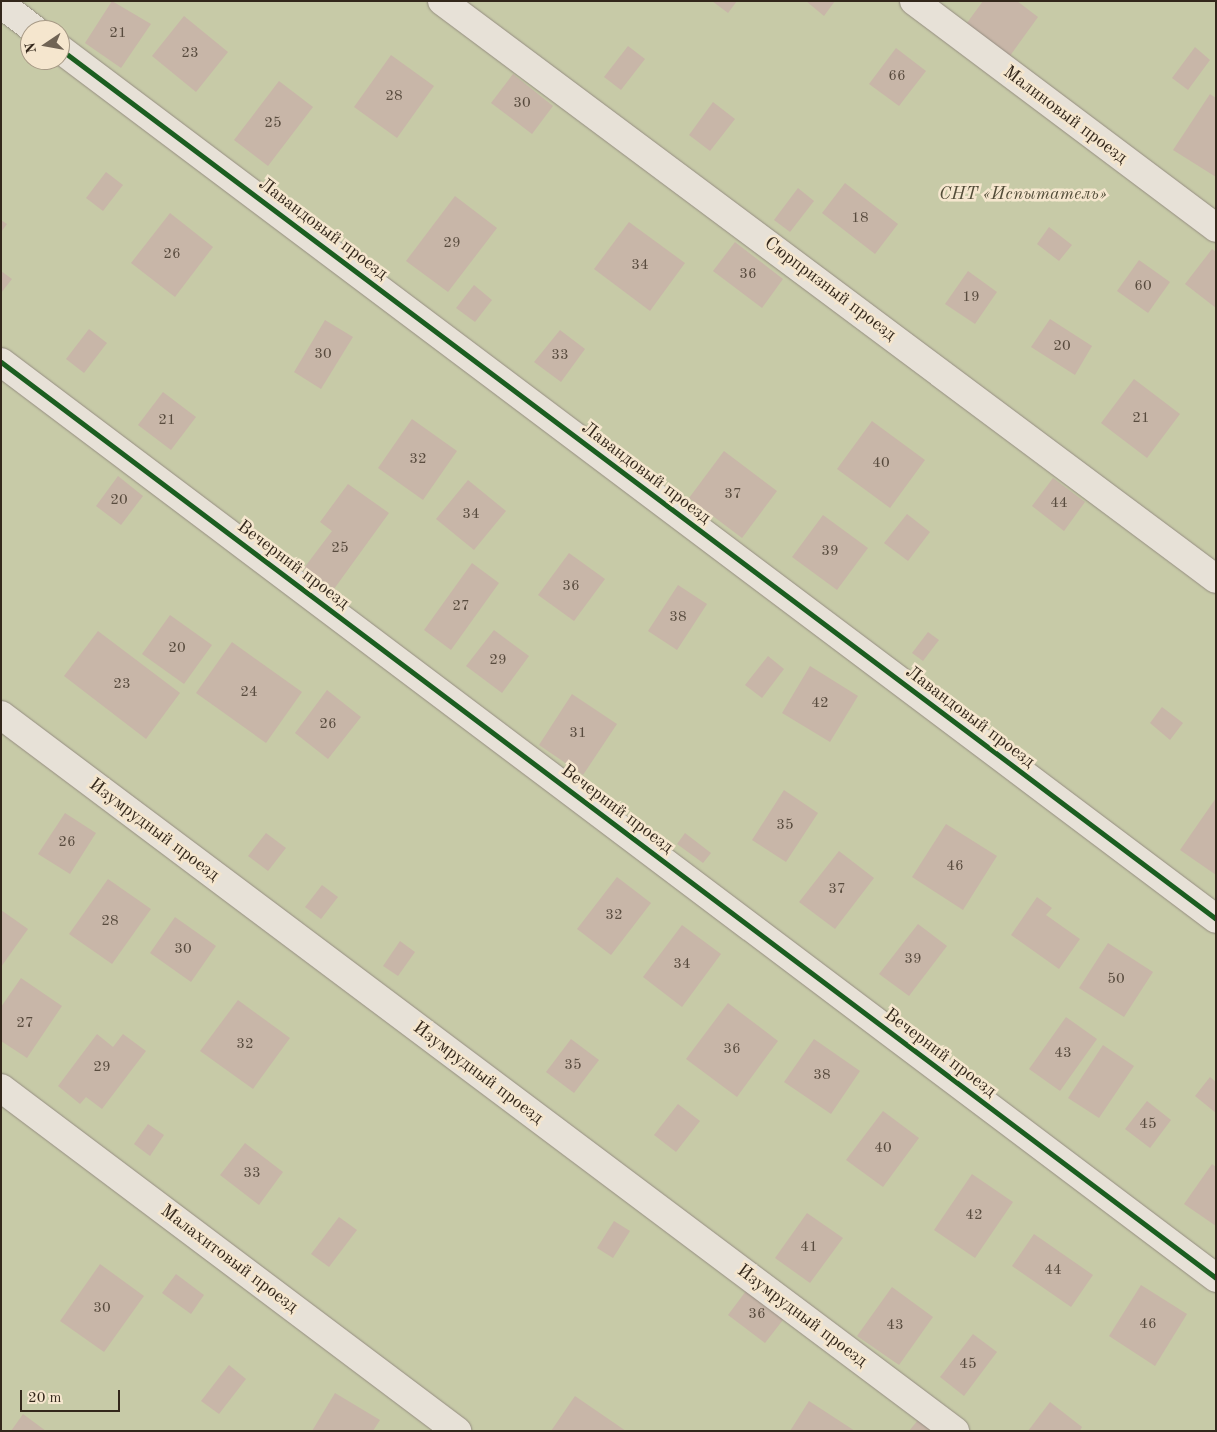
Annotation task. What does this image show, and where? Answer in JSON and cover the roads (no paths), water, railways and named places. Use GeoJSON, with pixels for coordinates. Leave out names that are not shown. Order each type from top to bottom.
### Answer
{"type":"FeatureCollection","features":[{"type":"Feature","properties":{"kind":"street","name":"Сюрпризный проезд"},"geometry":{"type":"LineString","coordinates":[[442,1],[1216,579]]}},
{"type":"Feature","properties":{"kind":"street","name":"Малиновый проезд"},"geometry":{"type":"LineString","coordinates":[[914,1],[1216,228]]}},
{"type":"Feature","properties":{"kind":"street"},"geometry":{"type":"LineString","coordinates":[[1,4],[22,20]]}},
{"type":"Feature","properties":{"kind":"street","name":"Лавандовый проезд"},"geometry":{"type":"LineString","coordinates":[[70,57],[1216,920]]}},
{"type":"Feature","properties":{"kind":"street","name":"Вечерний проезд"},"geometry":{"type":"LineString","coordinates":[[1,362],[1216,1278]]}},
{"type":"Feature","properties":{"kind":"street","name":"Изумрудный проезд"},"geometry":{"type":"LineString","coordinates":[[1,715],[955,1431]]}},
{"type":"Feature","properties":{"kind":"street","name":"Малахитовый проезд"},"geometry":{"type":"LineString","coordinates":[[1,1088],[457,1431]]}},
{"type":"Feature","properties":{"kind":"park label","name":"СНТ «Испытатель»"},"geometry":{"type":"Point","coordinates":[1023,194]}}]}
